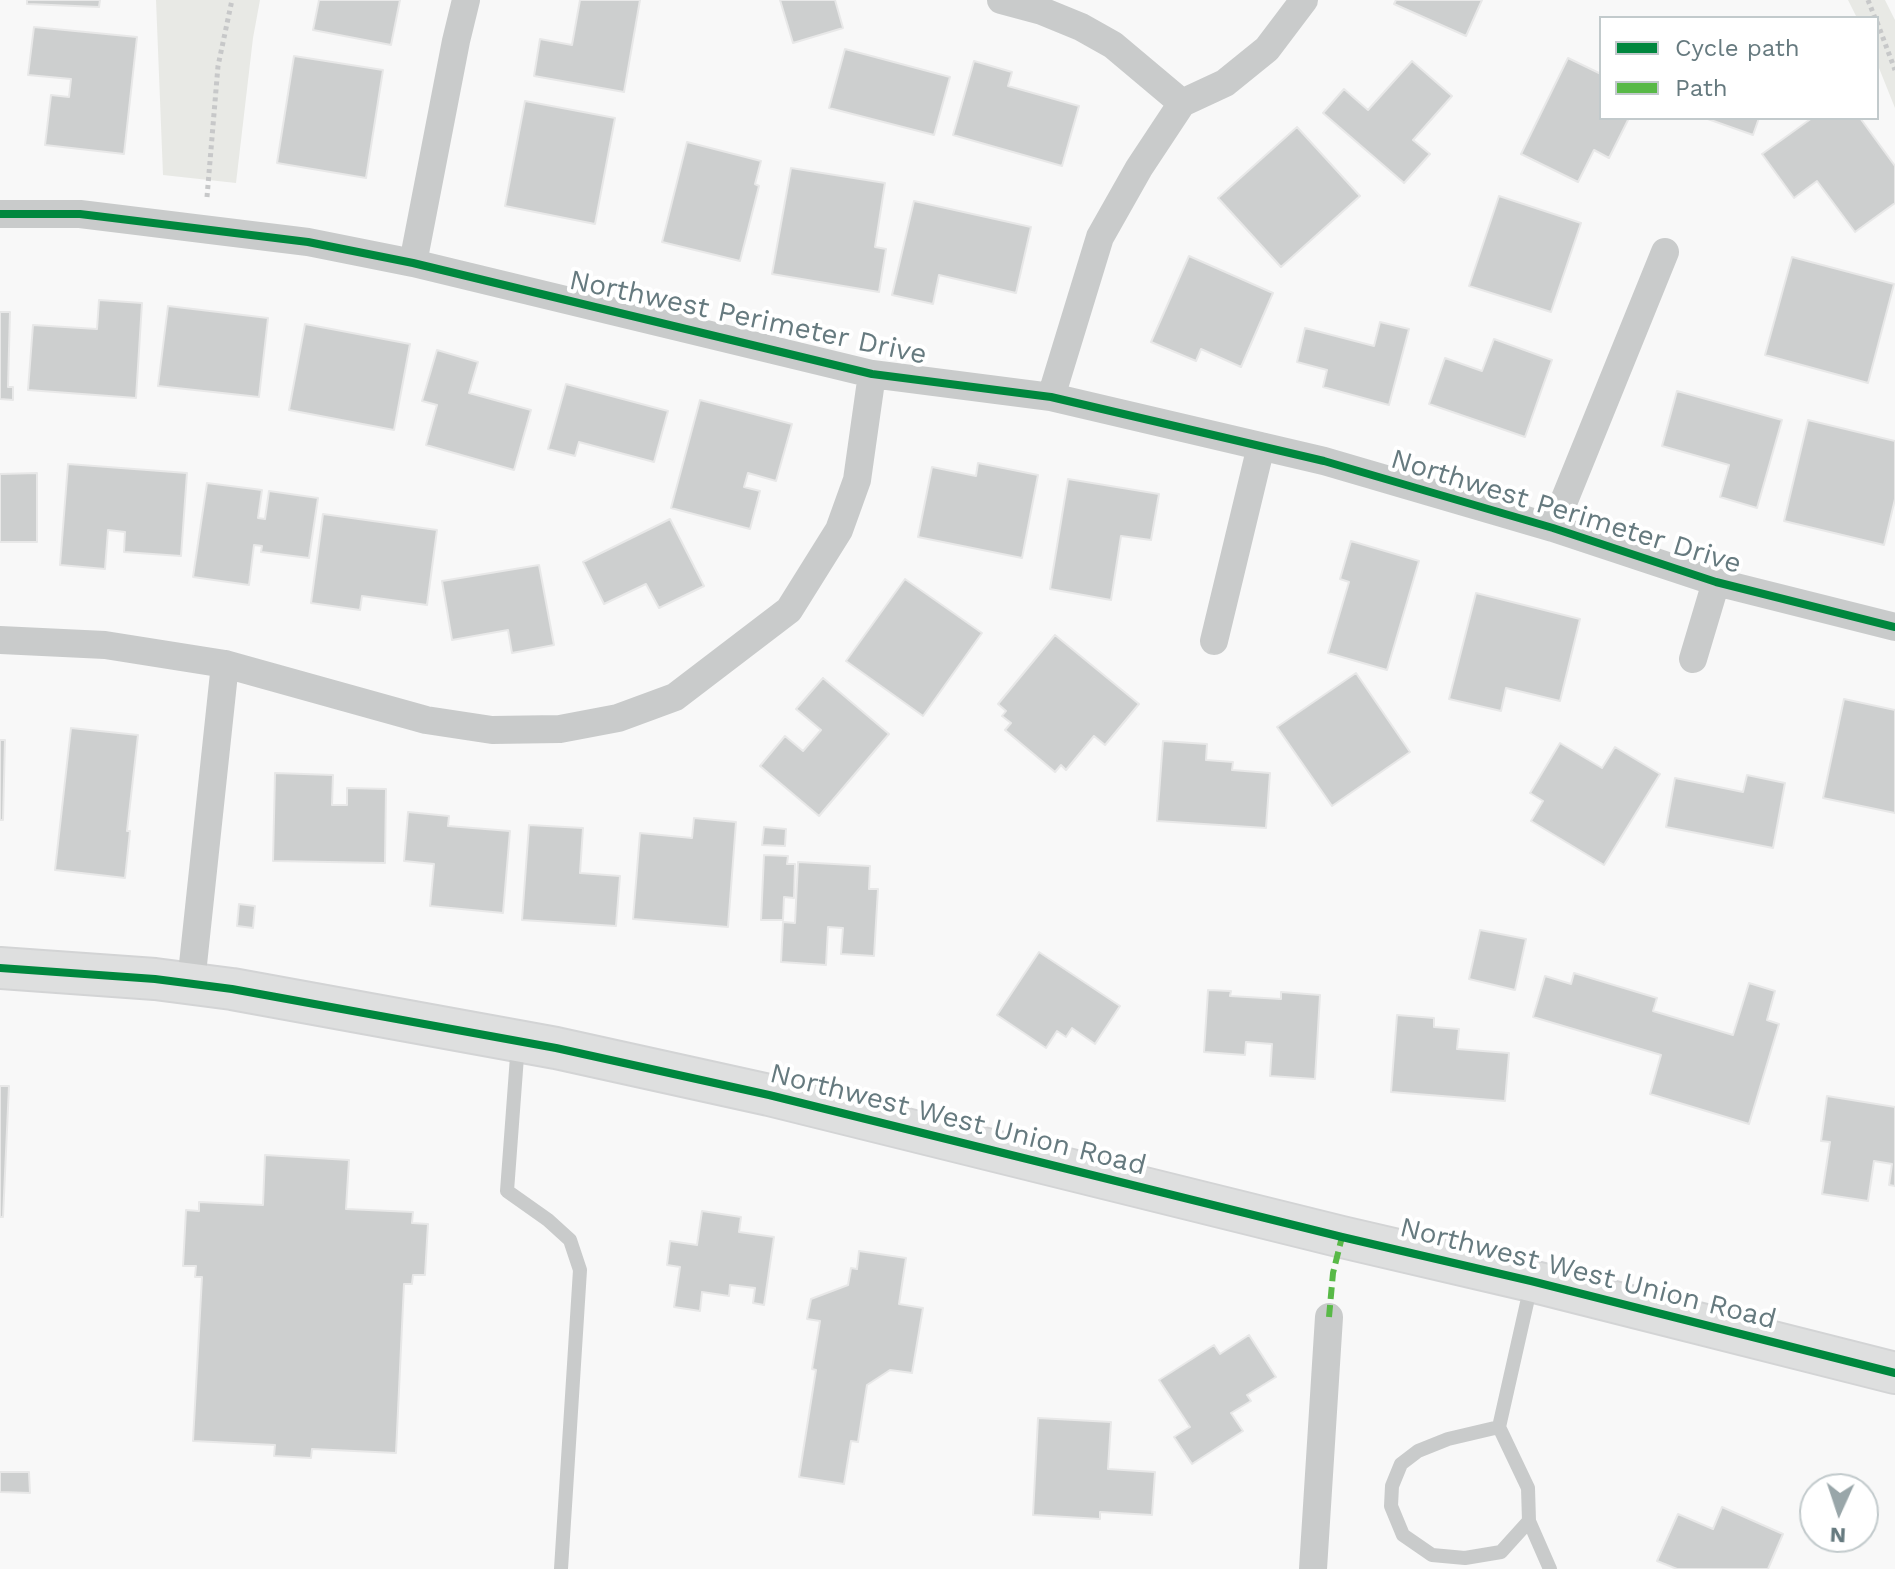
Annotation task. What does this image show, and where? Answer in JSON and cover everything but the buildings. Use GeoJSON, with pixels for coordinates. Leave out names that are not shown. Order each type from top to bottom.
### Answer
{"type":"FeatureCollection","features":[{"type":"Feature","properties":{"kind":"street"},"geometry":{"type":"LineString","coordinates":[[413,263],[466,0]]}},
{"type":"Feature","properties":{"kind":"street"},"geometry":{"type":"LineString","coordinates":[[1001,0],[1042,11],[1081,27],[1113,45],[1182,103]]}},
{"type":"Feature","properties":{"kind":"street"},"geometry":{"type":"LineString","coordinates":[[1051,397],[1100,237],[1182,103],[1225,83],[1267,49],[1304,0]]}},
{"type":"Feature","properties":{"kind":"street","name":"Northwest Perimeter Drive"},"geometry":{"type":"LineString","coordinates":[[0,214],[80,214],[308,242],[413,263],[872,374],[1051,397],[1324,461],[1553,528],[1716,582],[1895,627]]}},
{"type":"Feature","properties":{"kind":"street"},"geometry":{"type":"LineString","coordinates":[[1553,528],[1665,252]]}},
{"type":"Feature","properties":{"kind":"street"},"geometry":{"type":"LineString","coordinates":[[0,640],[105,645],[225,664],[426,720],[492,730],[560,729],[618,718],[675,697],[789,610],[839,530],[857,480],[872,374]]}},
{"type":"Feature","properties":{"kind":"street"},"geometry":{"type":"LineString","coordinates":[[1214,641],[1261,446]]}},
{"type":"Feature","properties":{"kind":"street","name":"Northwest Perimeter Drive"},"geometry":{"type":"LineString","coordinates":[[1693,659],[1716,582]]}},
{"type":"Feature","properties":{"kind":"street"},"geometry":{"type":"LineString","coordinates":[[191,983],[225,664]]}},
{"type":"Feature","properties":{"kind":"street","name":"Northwest West Union Road"},"geometry":{"type":"LineString","coordinates":[[0,968],[191,983],[518,1041],[769,1095],[1895,1373]]}},
{"type":"Feature","properties":{"kind":"street"},"geometry":{"type":"LineString","coordinates":[[1313,1569],[1329,1317]]}},
{"type":"Feature","properties":{"kind":"lane"},"geometry":{"type":"LineString","coordinates":[[518,1041],[507,1191],[570,1240],[580,1270],[561,1569]]}},
{"type":"Feature","properties":{"kind":"lane"},"geometry":{"type":"LineString","coordinates":[[1531,1281],[1499,1427],[1528,1488],[1529,1521],[1550,1569]]}},
{"type":"Feature","properties":{"kind":"lane"},"geometry":{"type":"LineString","coordinates":[[1499,1427],[1448,1439],[1418,1451],[1401,1464],[1392,1486],[1391,1506],[1403,1535],[1432,1555],[1465,1558],[1501,1552],[1529,1521]]}},
{"type":"Feature","properties":{"kind":"path"},"geometry":{"type":"LineString","coordinates":[[204,228],[218,66],[232,0]]}},
{"type":"Feature","properties":{"kind":"path"},"geometry":{"type":"LineString","coordinates":[[1879,28],[1895,70]]}},
{"type":"Feature","properties":{"kind":"shaded area"},"geometry":{"type":"Polygon","coordinates":[[[156,0],[260,0],[236,183],[163,175],[156,0]]]}},
{"type":"Feature","properties":{"kind":"shaded area"},"geometry":{"type":"Polygon","coordinates":[[[1848,0],[1885,0],[1895,20],[1895,108],[1879,68],[1879,16],[1856,16],[1848,0]]]}},
{"type":"Feature","properties":{"kind":"marked path"},"geometry":{"type":"LineString","coordinates":[[1329,1317],[1333,1273],[1342,1237]]}},
{"type":"Feature","properties":{"kind":"cycle path"},"geometry":{"type":"LineString","coordinates":[[0,214],[80,214],[308,242],[413,263],[872,374],[1051,397],[1324,461],[1553,528],[1716,582],[1895,627]]}},
{"type":"Feature","properties":{"kind":"cycle path"},"geometry":{"type":"LineString","coordinates":[[0,968],[155,979],[232,989],[556,1048],[769,1095],[1895,1373]]}}]}
